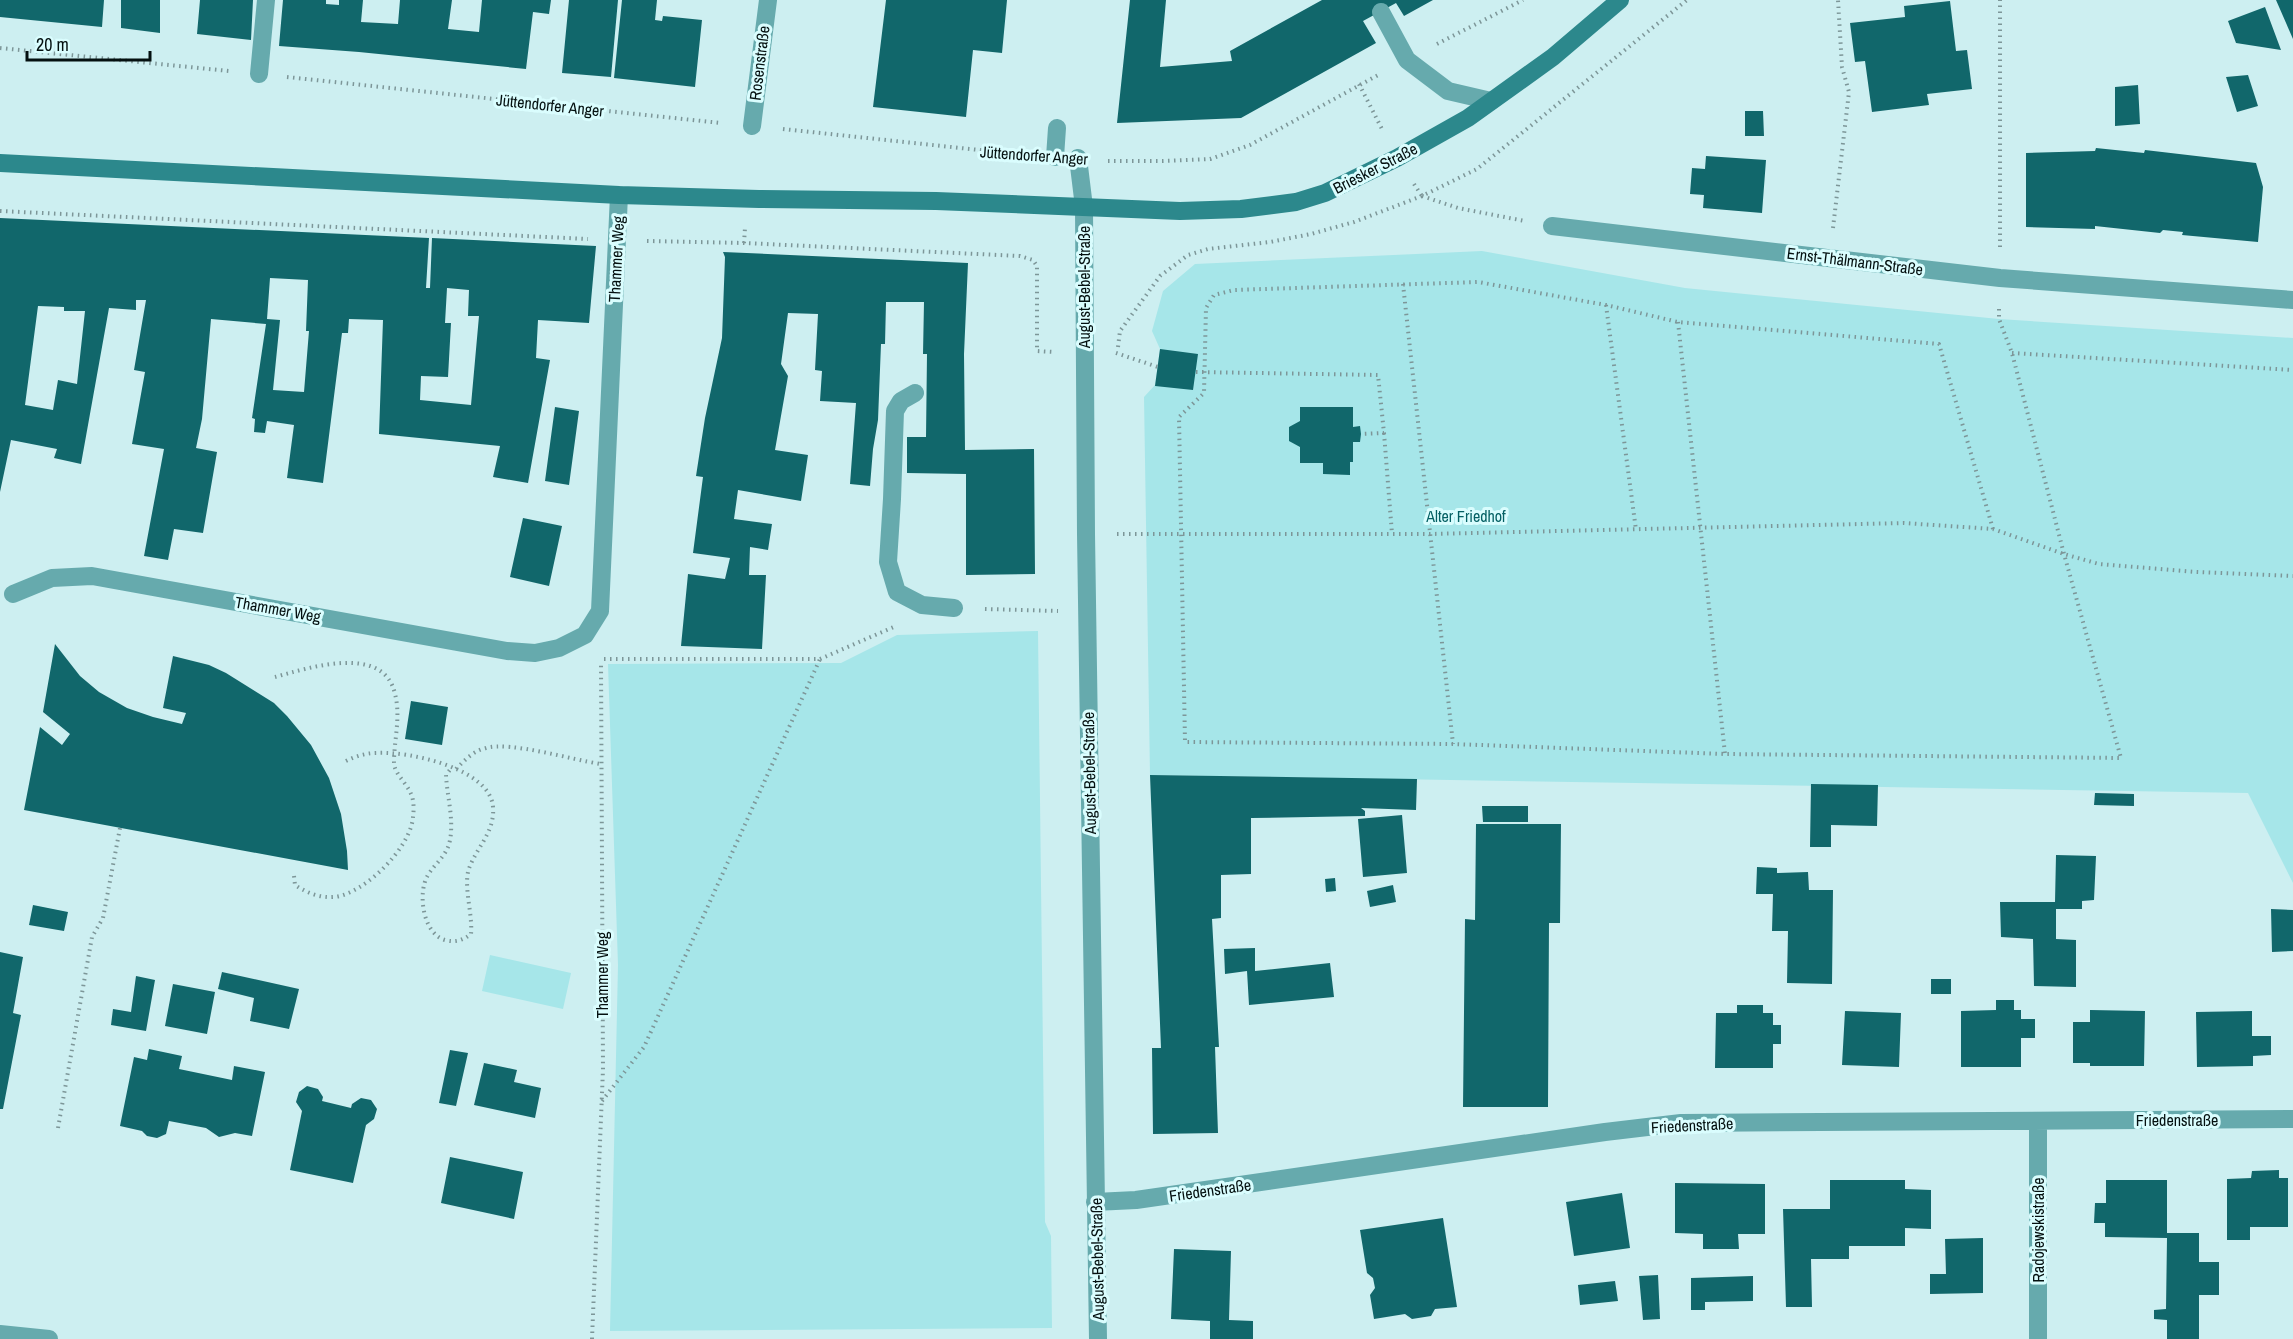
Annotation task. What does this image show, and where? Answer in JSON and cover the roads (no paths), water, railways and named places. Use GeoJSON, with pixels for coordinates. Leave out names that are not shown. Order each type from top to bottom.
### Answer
{"type":"FeatureCollection","features":[{"type":"Feature","properties":{"kind":"main road","name":"Briesker Straße"},"geometry":{"type":"LineString","coordinates":[[1084,207],[1180,211],[1242,208],[1296,202],[1325,193],[1397,158],[1468,118],[1553,57],[1620,0]]}},
{"type":"Feature","properties":{"kind":"main road"},"geometry":{"type":"LineString","coordinates":[[0,163],[619,195],[936,201],[1084,207]]}},
{"type":"Feature","properties":{"kind":"street"},"geometry":{"type":"LineString","coordinates":[[259,74],[266,0]]}},
{"type":"Feature","properties":{"kind":"street","name":"Rosenstraße"},"geometry":{"type":"LineString","coordinates":[[752,126],[768,0]]}},
{"type":"Feature","properties":{"kind":"street"},"geometry":{"type":"LineString","coordinates":[[1381,12],[1407,60],[1448,91],[1491,101]]}},
{"type":"Feature","properties":{"kind":"street"},"geometry":{"type":"LineString","coordinates":[[1055,157],[1057,128]]}},
{"type":"Feature","properties":{"kind":"street","name":"August-Bebel-Straße"},"geometry":{"type":"LineString","coordinates":[[1078,158],[1084,207],[1086,534],[1098,1339]]}},
{"type":"Feature","properties":{"kind":"street","name":"Thammer Weg"},"geometry":{"type":"LineString","coordinates":[[13,594],[52,578],[92,576],[507,651],[535,653],[559,648],[585,635],[600,611],[619,195]]}},
{"type":"Feature","properties":{"kind":"street","name":"Ernst-Thälmann-Straße"},"geometry":{"type":"LineString","coordinates":[[1552,226],[2000,278],[2293,300]]}},
{"type":"Feature","properties":{"kind":"street"},"geometry":{"type":"LineString","coordinates":[[915,393],[901,401],[895,411],[888,562],[897,591],[922,605],[954,608]]}},
{"type":"Feature","properties":{"kind":"street","name":"Friedenstraße"},"geometry":{"type":"LineString","coordinates":[[1095,1202],[1176,1195],[1605,1132],[1681,1123],[2293,1119]]}},
{"type":"Feature","properties":{"kind":"street","name":"Radojewskistraße"},"geometry":{"type":"LineString","coordinates":[[2038,1121],[2038,1339]]}},
{"type":"Feature","properties":{"kind":"street"},"geometry":{"type":"LineString","coordinates":[[0,1334],[50,1339]]}},
{"type":"Feature","properties":{"kind":"park label","name":"Alter Friedhof"},"geometry":{"type":"Point","coordinates":[1466,516]}}]}
